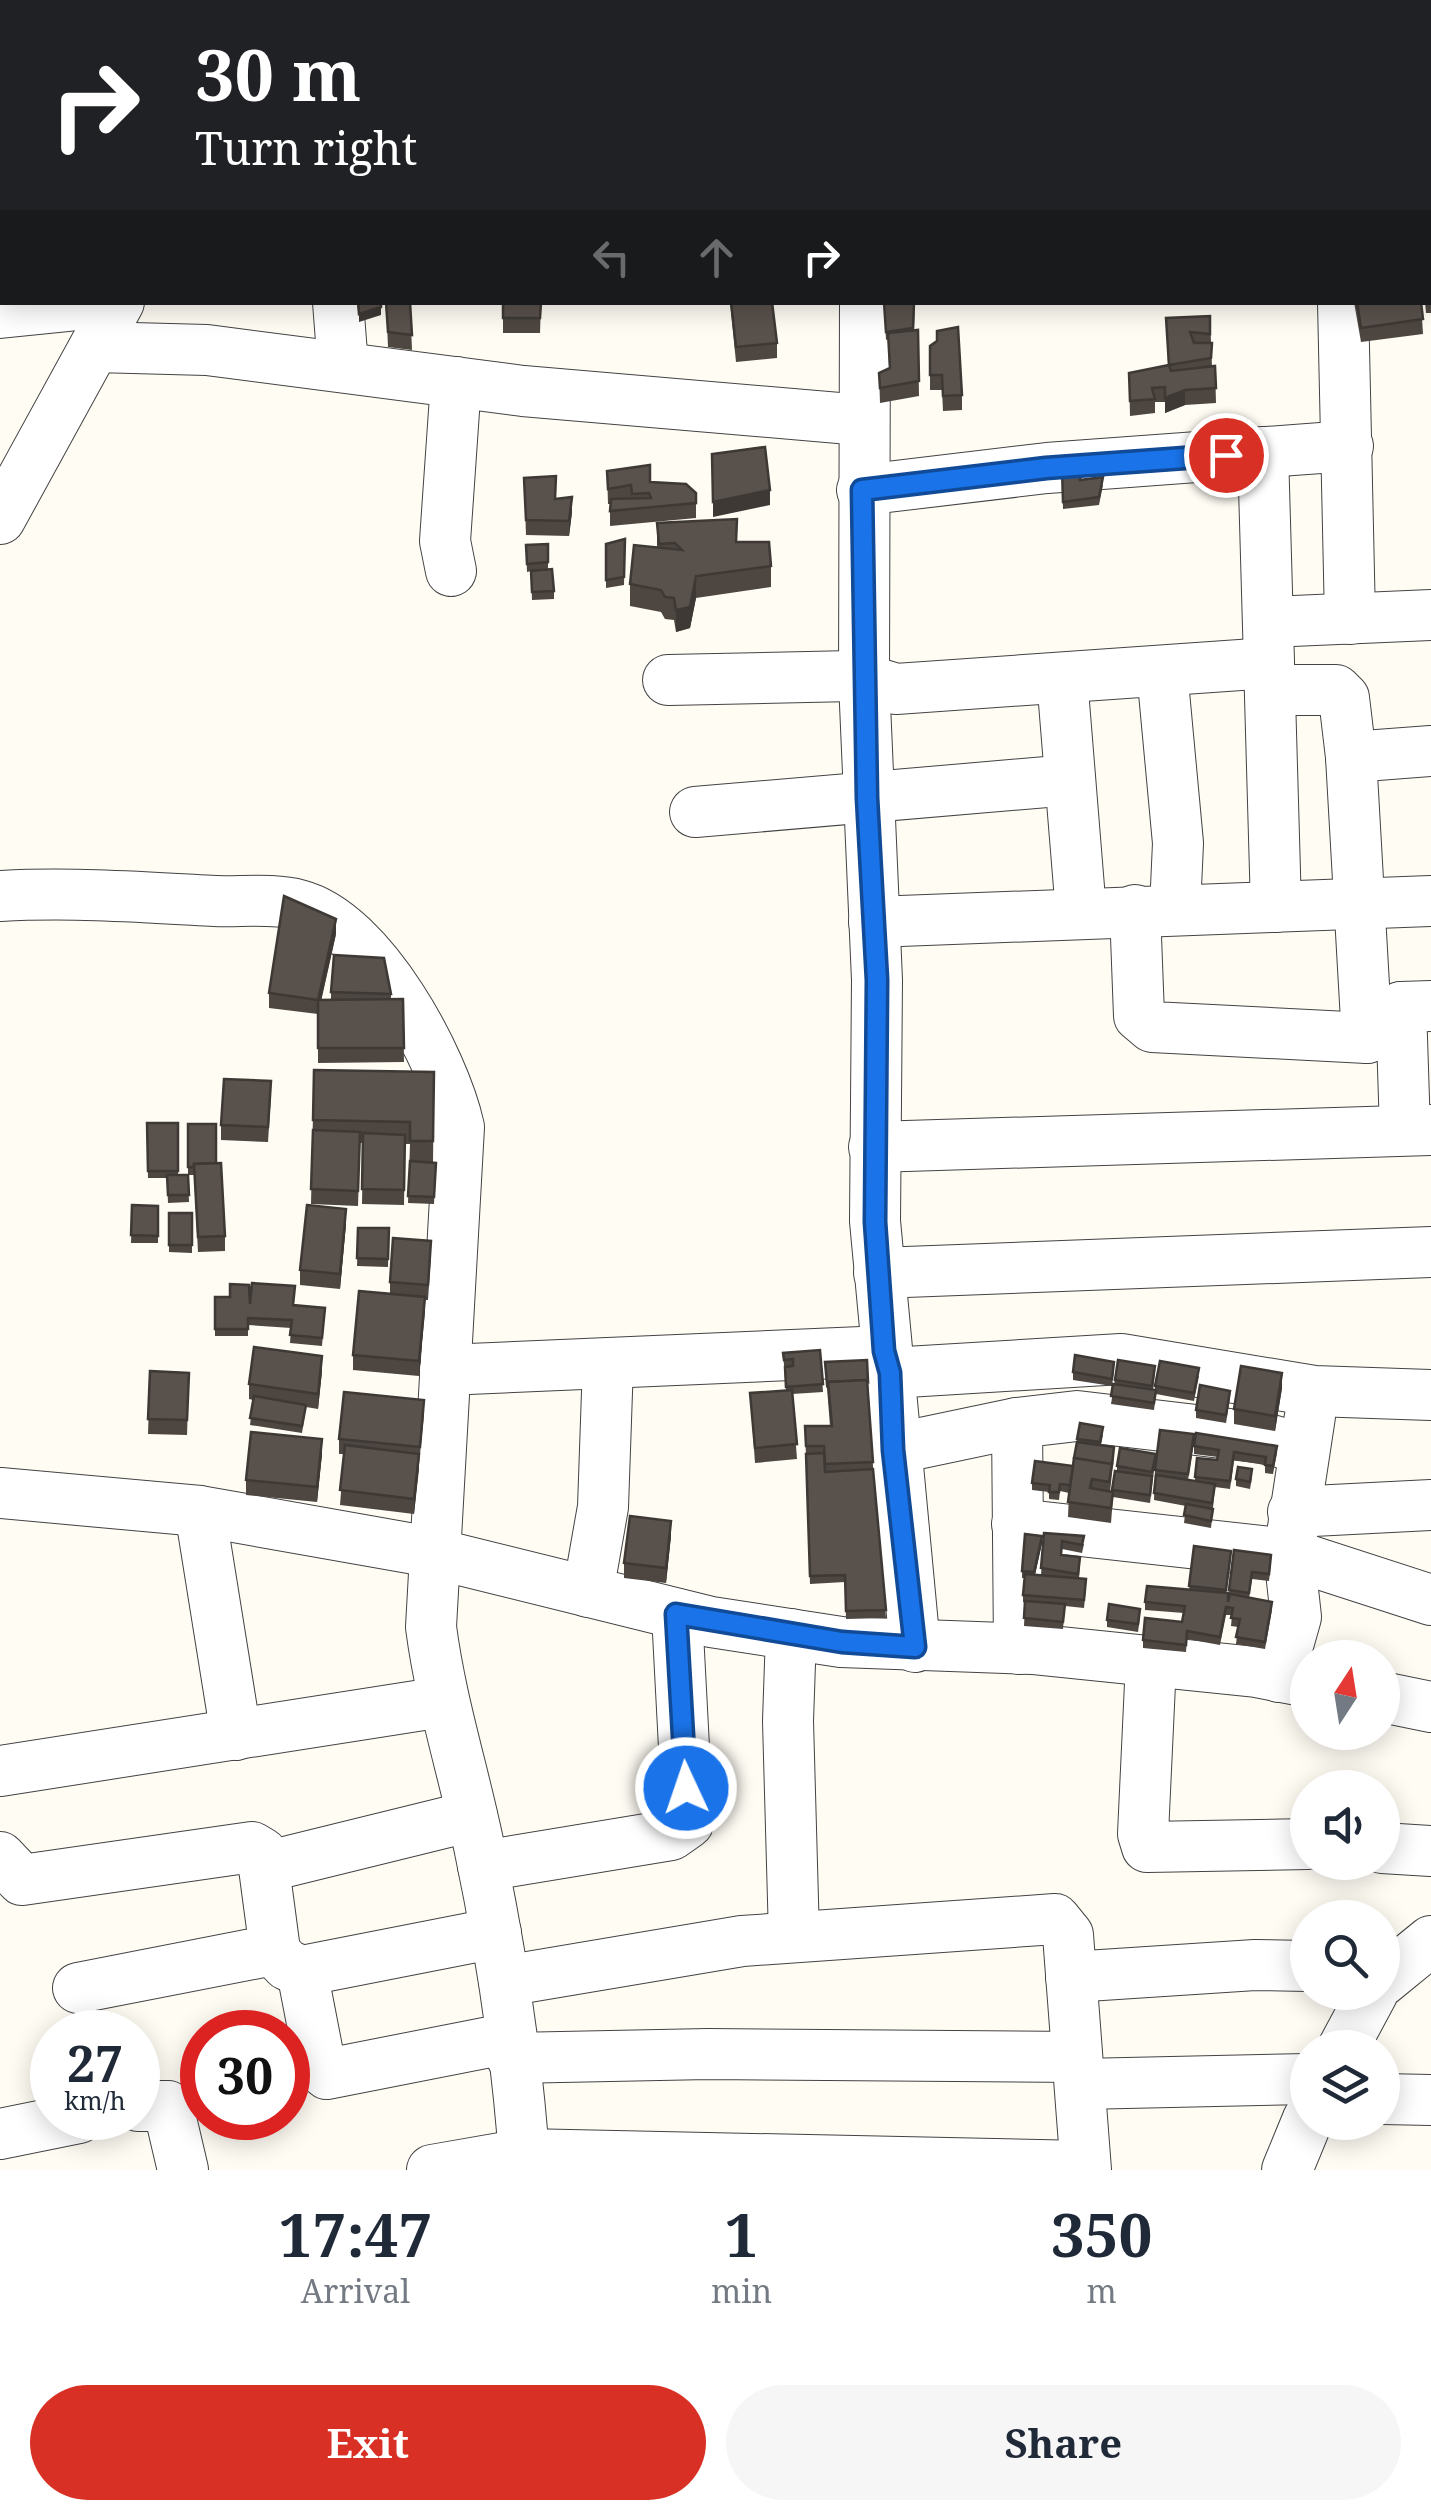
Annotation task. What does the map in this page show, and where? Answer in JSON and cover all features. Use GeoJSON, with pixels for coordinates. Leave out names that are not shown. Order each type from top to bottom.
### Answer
{"type":"FeatureCollection","features":[{"type":"Feature","properties":{"kind":"street"},"geometry":{"type":"LineString","coordinates":[[338,305],[343,367]]}},
{"type":"Feature","properties":{"kind":"street"},"geometry":{"type":"LineString","coordinates":[[864,305],[864,680],[874,922],[874,1147],[893,1450],[915,1647]]}},
{"type":"Feature","properties":{"kind":"street"},"geometry":{"type":"LineString","coordinates":[[1343,305],[1350,619]]}},
{"type":"Feature","properties":{"kind":"street"},"geometry":{"type":"LineString","coordinates":[[0,313],[102,325],[207,350],[456,382],[862,420]]}},
{"type":"Feature","properties":{"kind":"street"},"geometry":{"type":"LineString","coordinates":[[0,519],[102,325]]}},
{"type":"Feature","properties":{"kind":"street"},"geometry":{"type":"LineString","coordinates":[[451,571],[444,542],[456,382]]}},
{"type":"Feature","properties":{"kind":"street"},"geometry":{"type":"LineString","coordinates":[[862,490],[1046,468],[1348,446]]}},
{"type":"Feature","properties":{"kind":"street"},"geometry":{"type":"LineString","coordinates":[[1262,452],[1276,908]]}},
{"type":"Feature","properties":{"kind":"street"},"geometry":{"type":"LineString","coordinates":[[668,680],[838,676],[896,689],[1162,671],[1269,659],[1350,619],[1431,615]]}},
{"type":"Feature","properties":{"kind":"street"},"geometry":{"type":"LineString","coordinates":[[874,1147],[1418,1130],[1400,1017],[1355,884],[1351,757],[1341,692],[1269,659]]}},
{"type":"Feature","properties":{"kind":"street"},"geometry":{"type":"LineString","coordinates":[[1162,671],[1178,843],[1155,909],[1142,1023],[1400,1017]]}},
{"type":"Feature","properties":{"kind":"street"},"geometry":{"type":"LineString","coordinates":[[1062,678],[1080,912]]}},
{"type":"Feature","properties":{"kind":"street"},"geometry":{"type":"LineString","coordinates":[[1351,757],[1431,751]]}},
{"type":"Feature","properties":{"kind":"street"},"geometry":{"type":"LineString","coordinates":[[695,812],[1070,780]]}},
{"type":"Feature","properties":{"kind":"street"},"geometry":{"type":"LineString","coordinates":[[0,896],[48,893],[300,905],[354,936],[375,958],[451,1088],[459,1127],[431,1627],[442,1702],[472,1816],[496,1933],[524,2162]]}},
{"type":"Feature","properties":{"kind":"street"},"geometry":{"type":"LineString","coordinates":[[874,922],[1155,909],[1362,906],[1431,900]]}},
{"type":"Feature","properties":{"kind":"street"},"geometry":{"type":"LineString","coordinates":[[879,1273],[1431,1252]]}},
{"type":"Feature","properties":{"kind":"street"},"geometry":{"type":"LineString","coordinates":[[446,1370],[608,1363],[1122,1359],[1314,1391],[1431,1395]]}},
{"type":"Feature","properties":{"kind":"street"},"geometry":{"type":"LineString","coordinates":[[588,1592],[603,1507],[608,1363]]}},
{"type":"Feature","properties":{"kind":"street"},"geometry":{"type":"LineString","coordinates":[[1295,1640],[1291,1533],[1314,1391]]}},
{"type":"Feature","properties":{"kind":"street"},"geometry":{"type":"LineString","coordinates":[[893,1450],[1017,1423],[1077,1416],[1264,1438],[1304,1449]]}},
{"type":"Feature","properties":{"kind":"street"},"geometry":{"type":"LineString","coordinates":[[1017,1423],[1019,1649]]}},
{"type":"Feature","properties":{"kind":"street"},"geometry":{"type":"LineString","coordinates":[[0,1493],[200,1511],[435,1553],[676,1614],[791,1634],[915,1647],[1019,1649],[1290,1679]]}},
{"type":"Feature","properties":{"kind":"street"},"geometry":{"type":"LineString","coordinates":[[1017,1524],[1291,1533],[1431,1505]]}},
{"type":"Feature","properties":{"kind":"street"},"geometry":{"type":"LineString","coordinates":[[200,1511],[236,1734]]}},
{"type":"Feature","properties":{"kind":"street"},"geometry":{"type":"LineString","coordinates":[[1291,1533],[1431,1600]]}},
{"type":"Feature","properties":{"kind":"street"},"geometry":{"type":"LineString","coordinates":[[483,1866],[672,1834],[688,1823],[676,1614]]}},
{"type":"Feature","properties":{"kind":"street"},"geometry":{"type":"LineString","coordinates":[[791,1634],[788,1721],[794,1936]]}},
{"type":"Feature","properties":{"kind":"street"},"geometry":{"type":"LineString","coordinates":[[1151,1662],[1143,1834],[1147,1847],[1290,1844]]}},
{"type":"Feature","properties":{"kind":"street"},"geometry":{"type":"LineString","coordinates":[[1400,1701],[1431,1707]]}},
{"type":"Feature","properties":{"kind":"street"},"geometry":{"type":"LineString","coordinates":[[0,1771],[442,1702]]}},
{"type":"Feature","properties":{"kind":"street"},"geometry":{"type":"LineString","coordinates":[[265,1866],[472,1816]]}},
{"type":"Feature","properties":{"kind":"street"},"geometry":{"type":"LineString","coordinates":[[0,1857],[22,1880],[252,1847],[262,1853],[287,1959],[320,2069],[327,2074],[511,2048],[1290,2078]]}},
{"type":"Feature","properties":{"kind":"street"},"geometry":{"type":"LineString","coordinates":[[1400,1849],[1431,1851]]}},
{"type":"Feature","properties":{"kind":"street"},"geometry":{"type":"LineString","coordinates":[[432,2170],[524,2162],[1085,2168],[1068,1936],[1055,1919],[794,1936],[504,1981]]}},
{"type":"Feature","properties":{"kind":"street"},"geometry":{"type":"LineString","coordinates":[[78,1988],[496,1933]]}},
{"type":"Feature","properties":{"kind":"street"},"geometry":{"type":"LineString","coordinates":[[1400,1974],[1431,1942]]}},
{"type":"Feature","properties":{"kind":"street"},"geometry":{"type":"LineString","coordinates":[[1071,1977],[1290,1966]]}},
{"type":"Feature","properties":{"kind":"street"},"geometry":{"type":"LineString","coordinates":[[1400,2099],[1431,2100]]}},
{"type":"Feature","properties":{"kind":"street"},"geometry":{"type":"LineString","coordinates":[[160,2104],[168,2106],[183,2170]]}},
{"type":"Feature","properties":{"kind":"street"},"geometry":{"type":"LineString","coordinates":[[0,2134],[30,2128]]}},
{"type":"Feature","properties":{"kind":"street"},"geometry":{"type":"LineString","coordinates":[[1286,2170],[1299,2140]]}},
{"type":"Feature","properties":{"kind":"building"},"geometry":{"type":"Polygon","coordinates":[[[358,305],[381,305],[381,307],[359,314],[358,305]]]}},
{"type":"Feature","properties":{"kind":"building"},"geometry":{"type":"Polygon","coordinates":[[[386,305],[410,305],[412,335],[388,332],[386,305]]]}},
{"type":"Feature","properties":{"kind":"building"},"geometry":{"type":"Polygon","coordinates":[[[503,305],[541,305],[540,318],[503,318],[503,305]]]}},
{"type":"Feature","properties":{"kind":"building"},"geometry":{"type":"Polygon","coordinates":[[[731,305],[772,305],[777,343],[736,347],[731,305]]]}},
{"type":"Feature","properties":{"kind":"building"},"geometry":{"type":"Polygon","coordinates":[[[884,305],[914,305],[913,328],[886,332],[884,305]]]}},
{"type":"Feature","properties":{"kind":"building"},"geometry":{"type":"Polygon","coordinates":[[[1357,305],[1421,305],[1423,319],[1361,328],[1357,305]]]}},
{"type":"Feature","properties":{"kind":"building"},"geometry":{"type":"Polygon","coordinates":[[[1210,316],[1210,334],[1190,332],[1194,343],[1212,343],[1211,358],[1169,365],[1166,318],[1210,316]]]}},
{"type":"Feature","properties":{"kind":"building"},"geometry":{"type":"Polygon","coordinates":[[[958,327],[962,395],[943,396],[942,375],[930,375],[930,346],[937,341],[937,331],[958,327]]]}},
{"type":"Feature","properties":{"kind":"building"},"geometry":{"type":"Polygon","coordinates":[[[918,330],[919,381],[880,388],[879,373],[890,368],[888,333],[918,330]]]}},
{"type":"Feature","properties":{"kind":"building"},"geometry":{"type":"Polygon","coordinates":[[[1169,365],[1171,371],[1215,366],[1216,388],[1185,390],[1165,398],[1165,387],[1152,388],[1155,399],[1130,401],[1129,373],[1169,365]]]}},
{"type":"Feature","properties":{"kind":"building"},"geometry":{"type":"Polygon","coordinates":[[[765,447],[770,490],[713,502],[712,454],[765,447]]]}},
{"type":"Feature","properties":{"kind":"building"},"geometry":{"type":"Polygon","coordinates":[[[650,465],[650,482],[686,484],[696,493],[696,503],[610,511],[611,499],[651,498],[649,493],[632,494],[631,485],[608,489],[607,471],[650,465]]]}},
{"type":"Feature","properties":{"kind":"building"},"geometry":{"type":"Polygon","coordinates":[[[1081,468],[1080,480],[1103,477],[1099,497],[1063,502],[1062,469],[1081,468]]]}},
{"type":"Feature","properties":{"kind":"building"},"geometry":{"type":"Polygon","coordinates":[[[556,476],[555,499],[572,497],[569,521],[526,520],[524,478],[556,476]]]}},
{"type":"Feature","properties":{"kind":"building"},"geometry":{"type":"Polygon","coordinates":[[[737,519],[736,542],[769,542],[771,566],[696,576],[690,607],[676,610],[674,598],[665,597],[661,590],[630,584],[634,545],[682,550],[675,543],[659,544],[657,523],[737,519]]]}},
{"type":"Feature","properties":{"kind":"building"},"geometry":{"type":"Polygon","coordinates":[[[625,539],[624,577],[606,580],[606,544],[625,539]]]}},
{"type":"Feature","properties":{"kind":"building"},"geometry":{"type":"Polygon","coordinates":[[[548,544],[548,562],[527,564],[526,545],[548,544]]]}},
{"type":"Feature","properties":{"kind":"building"},"geometry":{"type":"Polygon","coordinates":[[[552,569],[554,591],[532,592],[531,571],[552,569]]]}},
{"type":"Feature","properties":{"kind":"building"},"geometry":{"type":"Polygon","coordinates":[[[284,896],[336,919],[318,1000],[269,993],[284,896]]]}},
{"type":"Feature","properties":{"kind":"building"},"geometry":{"type":"Polygon","coordinates":[[[334,955],[384,958],[391,994],[331,992],[334,955]]]}},
{"type":"Feature","properties":{"kind":"building"},"geometry":{"type":"Polygon","coordinates":[[[403,999],[404,1048],[318,1048],[318,1000],[403,999]]]}},
{"type":"Feature","properties":{"kind":"building"},"geometry":{"type":"Polygon","coordinates":[[[314,1070],[434,1072],[433,1141],[410,1141],[410,1122],[313,1120],[314,1070]]]}},
{"type":"Feature","properties":{"kind":"building"},"geometry":{"type":"Polygon","coordinates":[[[224,1079],[271,1081],[268,1127],[221,1125],[224,1079]]]}},
{"type":"Feature","properties":{"kind":"building"},"geometry":{"type":"Polygon","coordinates":[[[147,1123],[178,1123],[178,1171],[148,1171],[147,1123]]]}},
{"type":"Feature","properties":{"kind":"building"},"geometry":{"type":"Polygon","coordinates":[[[188,1124],[216,1124],[216,1163],[188,1167],[188,1124]]]}},
{"type":"Feature","properties":{"kind":"building"},"geometry":{"type":"Polygon","coordinates":[[[313,1130],[360,1132],[358,1191],[311,1189],[313,1130]]]}},
{"type":"Feature","properties":{"kind":"building"},"geometry":{"type":"Polygon","coordinates":[[[363,1133],[405,1135],[404,1190],[362,1189],[363,1133]]]}},
{"type":"Feature","properties":{"kind":"building"},"geometry":{"type":"Polygon","coordinates":[[[410,1161],[436,1163],[434,1197],[408,1196],[410,1161]]]}},
{"type":"Feature","properties":{"kind":"building"},"geometry":{"type":"Polygon","coordinates":[[[221,1163],[225,1236],[198,1237],[194,1164],[221,1163]]]}},
{"type":"Feature","properties":{"kind":"building"},"geometry":{"type":"Polygon","coordinates":[[[167,1175],[188,1175],[189,1195],[168,1195],[167,1175]]]}},
{"type":"Feature","properties":{"kind":"building"},"geometry":{"type":"Polygon","coordinates":[[[132,1205],[158,1206],[158,1236],[131,1235],[132,1205]]]}},
{"type":"Feature","properties":{"kind":"building"},"geometry":{"type":"Polygon","coordinates":[[[307,1205],[346,1209],[340,1274],[300,1270],[307,1205]]]}},
{"type":"Feature","properties":{"kind":"building"},"geometry":{"type":"Polygon","coordinates":[[[169,1213],[192,1213],[192,1245],[169,1245],[169,1213]]]}},
{"type":"Feature","properties":{"kind":"building"},"geometry":{"type":"Polygon","coordinates":[[[358,1228],[389,1228],[388,1259],[357,1258],[358,1228]]]}},
{"type":"Feature","properties":{"kind":"building"},"geometry":{"type":"Polygon","coordinates":[[[393,1238],[431,1241],[428,1285],[390,1282],[393,1238]]]}},
{"type":"Feature","properties":{"kind":"building"},"geometry":{"type":"Polygon","coordinates":[[[252,1283],[295,1286],[293,1305],[325,1308],[322,1338],[290,1335],[292,1320],[248,1318],[248,1329],[215,1329],[215,1297],[230,1297],[230,1284],[249,1285],[250,1304],[252,1283]]]}},
{"type":"Feature","properties":{"kind":"building"},"geometry":{"type":"Polygon","coordinates":[[[359,1291],[425,1297],[419,1361],[353,1355],[359,1291]]]}},
{"type":"Feature","properties":{"kind":"building"},"geometry":{"type":"Polygon","coordinates":[[[254,1347],[322,1356],[318,1394],[249,1384],[254,1347]]]}},
{"type":"Feature","properties":{"kind":"building"},"geometry":{"type":"Polygon","coordinates":[[[820,1350],[823,1384],[786,1387],[785,1367],[793,1366],[793,1359],[784,1360],[783,1353],[820,1350]]]}},
{"type":"Feature","properties":{"kind":"building"},"geometry":{"type":"Polygon","coordinates":[[[1075,1355],[1114,1362],[1112,1379],[1073,1372],[1075,1355]]]}},
{"type":"Feature","properties":{"kind":"building"},"geometry":{"type":"Polygon","coordinates":[[[867,1360],[868,1381],[827,1384],[825,1362],[867,1360]]]}},
{"type":"Feature","properties":{"kind":"building"},"geometry":{"type":"Polygon","coordinates":[[[1118,1360],[1155,1366],[1152,1386],[1115,1380],[1118,1360]]]}},
{"type":"Feature","properties":{"kind":"building"},"geometry":{"type":"Polygon","coordinates":[[[1160,1361],[1199,1368],[1194,1393],[1155,1386],[1160,1361]]]}},
{"type":"Feature","properties":{"kind":"building"},"geometry":{"type":"Polygon","coordinates":[[[1241,1366],[1282,1373],[1275,1416],[1234,1409],[1241,1366]]]}},
{"type":"Feature","properties":{"kind":"building"},"geometry":{"type":"Polygon","coordinates":[[[150,1371],[189,1373],[187,1420],[148,1419],[150,1371]]]}},
{"type":"Feature","properties":{"kind":"building"},"geometry":{"type":"Polygon","coordinates":[[[867,1380],[873,1462],[825,1464],[824,1446],[806,1446],[805,1426],[832,1426],[828,1382],[867,1380]]]}},
{"type":"Feature","properties":{"kind":"building"},"geometry":{"type":"Polygon","coordinates":[[[1113,1384],[1156,1390],[1154,1403],[1111,1396],[1113,1384]]]}},
{"type":"Feature","properties":{"kind":"building"},"geometry":{"type":"Polygon","coordinates":[[[1200,1385],[1230,1391],[1226,1415],[1196,1410],[1200,1385]]]}},
{"type":"Feature","properties":{"kind":"building"},"geometry":{"type":"Polygon","coordinates":[[[792,1390],[797,1444],[755,1448],[750,1393],[792,1390]]]}},
{"type":"Feature","properties":{"kind":"building"},"geometry":{"type":"Polygon","coordinates":[[[344,1392],[424,1400],[420,1447],[339,1439],[344,1392]]]}},
{"type":"Feature","properties":{"kind":"building"},"geometry":{"type":"Polygon","coordinates":[[[254,1396],[306,1405],[302,1426],[250,1418],[254,1396]]]}},
{"type":"Feature","properties":{"kind":"building"},"geometry":{"type":"Polygon","coordinates":[[[1080,1423],[1103,1427],[1100,1442],[1077,1439],[1080,1423]]]}},
{"type":"Feature","properties":{"kind":"building"},"geometry":{"type":"Polygon","coordinates":[[[1160,1430],[1194,1434],[1188,1474],[1155,1470],[1160,1430]]]}},
{"type":"Feature","properties":{"kind":"building"},"geometry":{"type":"Polygon","coordinates":[[[251,1432],[322,1439],[317,1487],[246,1480],[251,1432]]]}},
{"type":"Feature","properties":{"kind":"building"},"geometry":{"type":"Polygon","coordinates":[[[1196,1433],[1277,1446],[1273,1466],[1265,1465],[1266,1457],[1234,1452],[1230,1481],[1195,1477],[1197,1458],[1217,1460],[1219,1450],[1194,1446],[1196,1433]]]}},
{"type":"Feature","properties":{"kind":"building"},"geometry":{"type":"Polygon","coordinates":[[[1077,1442],[1114,1447],[1112,1465],[1074,1458],[1077,1442]]]}},
{"type":"Feature","properties":{"kind":"building"},"geometry":{"type":"Polygon","coordinates":[[[345,1445],[419,1454],[414,1499],[340,1490],[345,1445]]]}},
{"type":"Feature","properties":{"kind":"building"},"geometry":{"type":"Polygon","coordinates":[[[1120,1448],[1156,1454],[1152,1472],[1117,1466],[1120,1448]]]}},
{"type":"Feature","properties":{"kind":"building"},"geometry":{"type":"Polygon","coordinates":[[[824,1453],[825,1472],[873,1469],[886,1610],[846,1611],[845,1575],[810,1576],[806,1454],[824,1453]]]}},
{"type":"Feature","properties":{"kind":"building"},"geometry":{"type":"Polygon","coordinates":[[[1074,1458],[1112,1464],[1109,1482],[1092,1479],[1090,1488],[1113,1492],[1111,1508],[1068,1502],[1074,1458]]]}},
{"type":"Feature","properties":{"kind":"building"},"geometry":{"type":"Polygon","coordinates":[[[1035,1461],[1073,1466],[1070,1485],[1060,1484],[1059,1492],[1049,1492],[1050,1485],[1032,1483],[1035,1461]]]}},
{"type":"Feature","properties":{"kind":"building"},"geometry":{"type":"Polygon","coordinates":[[[1238,1467],[1252,1469],[1250,1482],[1236,1479],[1238,1467]]]}},
{"type":"Feature","properties":{"kind":"building"},"geometry":{"type":"Polygon","coordinates":[[[1115,1471],[1152,1476],[1150,1495],[1112,1490],[1115,1471]]]}},
{"type":"Feature","properties":{"kind":"building"},"geometry":{"type":"Polygon","coordinates":[[[1156,1475],[1215,1484],[1212,1503],[1154,1493],[1156,1475]]]}},
{"type":"Feature","properties":{"kind":"building"},"geometry":{"type":"Polygon","coordinates":[[[1186,1504],[1213,1509],[1211,1521],[1184,1515],[1186,1504]]]}},
{"type":"Feature","properties":{"kind":"building"},"geometry":{"type":"Polygon","coordinates":[[[630,1516],[671,1521],[666,1568],[624,1563],[630,1516]]]}},
{"type":"Feature","properties":{"kind":"building"},"geometry":{"type":"Polygon","coordinates":[[[1044,1533],[1084,1536],[1082,1545],[1062,1541],[1061,1555],[1080,1557],[1078,1574],[1041,1568],[1044,1533]]]}},
{"type":"Feature","properties":{"kind":"building"},"geometry":{"type":"Polygon","coordinates":[[[1025,1534],[1042,1536],[1034,1572],[1022,1571],[1025,1534]]]}},
{"type":"Feature","properties":{"kind":"building"},"geometry":{"type":"Polygon","coordinates":[[[1194,1546],[1231,1551],[1226,1590],[1189,1586],[1194,1546]]]}},
{"type":"Feature","properties":{"kind":"building"},"geometry":{"type":"Polygon","coordinates":[[[1234,1550],[1271,1555],[1269,1574],[1252,1572],[1249,1593],[1229,1590],[1234,1550]]]}},
{"type":"Feature","properties":{"kind":"building"},"geometry":{"type":"Polygon","coordinates":[[[1025,1574],[1086,1579],[1084,1600],[1023,1595],[1025,1574]]]}},
{"type":"Feature","properties":{"kind":"building"},"geometry":{"type":"Polygon","coordinates":[[[1147,1586],[1228,1593],[1228,1602],[1230,1594],[1272,1602],[1265,1642],[1236,1637],[1240,1619],[1231,1618],[1233,1608],[1226,1607],[1220,1637],[1187,1631],[1186,1645],[1143,1640],[1145,1618],[1182,1622],[1185,1606],[1145,1602],[1147,1586]]]}},
{"type":"Feature","properties":{"kind":"building"},"geometry":{"type":"Polygon","coordinates":[[[1025,1601],[1065,1604],[1063,1622],[1024,1618],[1025,1601]]]}},
{"type":"Feature","properties":{"kind":"building"},"geometry":{"type":"Polygon","coordinates":[[[1109,1604],[1140,1609],[1138,1624],[1107,1620],[1109,1604]]]}},
{"type":"Feature","properties":{"kind":"route"},"geometry":{"type":"LineString","coordinates":[[686,1788],[676,1614],[842,1642],[915,1647],[890,1423],[890,1373],[884,1351],[875,1222],[877,980],[867,798],[862,490],[1046,468],[1226,455]]}}]}
